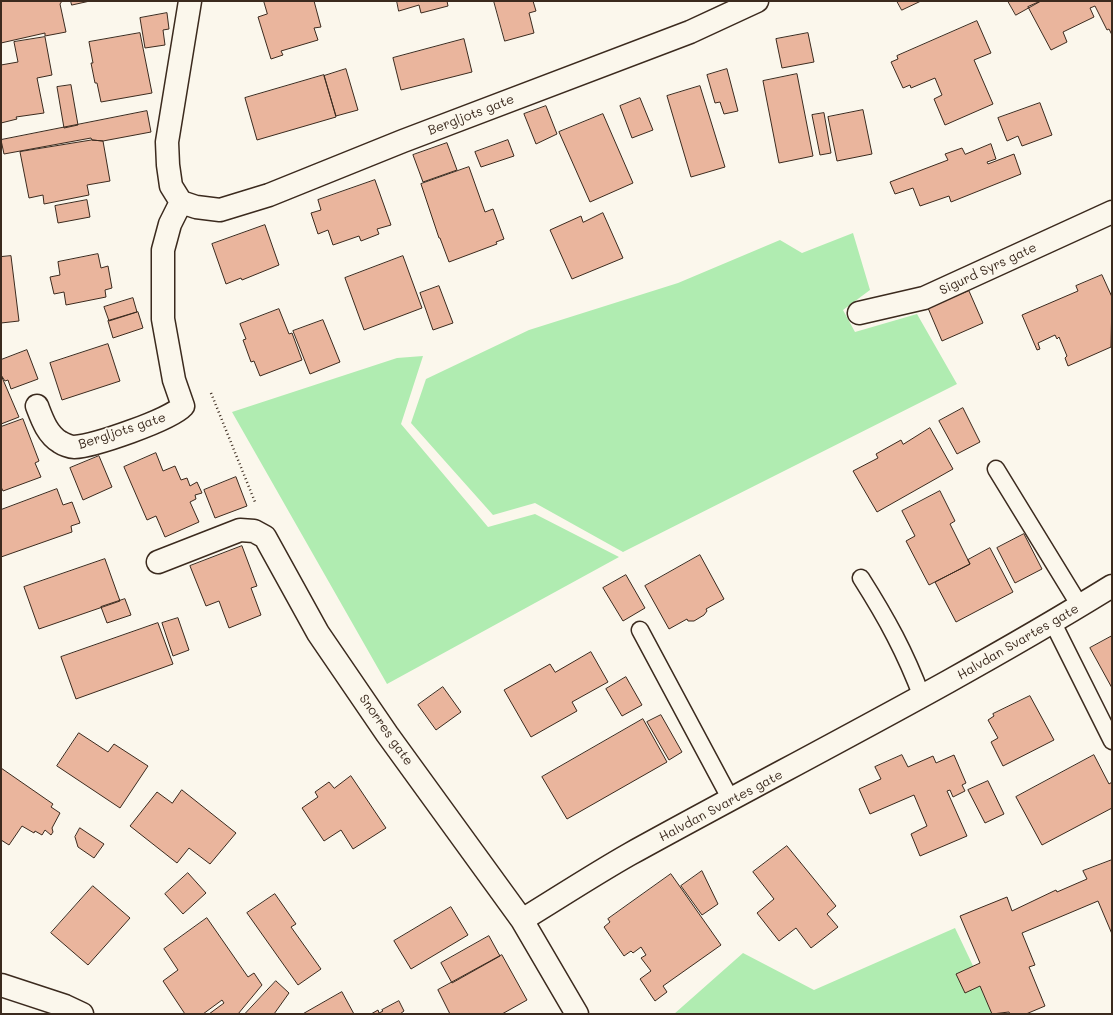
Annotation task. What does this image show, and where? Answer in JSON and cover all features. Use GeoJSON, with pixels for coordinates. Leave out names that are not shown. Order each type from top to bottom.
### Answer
{"type":"FeatureCollection","features":[{"type":"Feature","properties":{"kind":"street"},"geometry":{"type":"LineString","coordinates":[[181,202],[171,186],[167,142],[190,1]]}},
{"type":"Feature","properties":{"kind":"street","name":"Bergljots gate"},"geometry":{"type":"LineString","coordinates":[[37,406],[52,436],[60,442],[73,447],[89,444],[132,430],[172,414],[183,406],[174,380],[162,319],[164,250],[170,224],[181,202],[196,207],[220,210],[269,195],[403,141],[690,32],[757,1]]}},
{"type":"Feature","properties":{"kind":"street","name":"Sigurd Syrs gate"},"geometry":{"type":"LineString","coordinates":[[859,313],[924,298],[1112,212]]}},
{"type":"Feature","properties":{"kind":"street"},"geometry":{"type":"LineString","coordinates":[[158,562],[240,530],[254,530],[265,537]]}},
{"type":"Feature","properties":{"kind":"street","name":"Snorres gate"},"geometry":{"type":"LineString","coordinates":[[265,537],[318,633],[387,734],[522,920],[577,1014]]}},
{"type":"Feature","properties":{"kind":"street","name":"Halvdan Svartes gate"},"geometry":{"type":"LineString","coordinates":[[522,920],[629,855],[922,696],[1053,623],[1112,586]]}},
{"type":"Feature","properties":{"kind":"street"},"geometry":{"type":"LineString","coordinates":[[1,985],[65,1006],[82,1014]]}},
{"type":"Feature","properties":{"kind":"lane"},"geometry":{"type":"LineString","coordinates":[[996,469],[1080,606]]}},
{"type":"Feature","properties":{"kind":"lane"},"geometry":{"type":"LineString","coordinates":[[861,578],[887,619],[904,651],[922,696]]}},
{"type":"Feature","properties":{"kind":"lane"},"geometry":{"type":"LineString","coordinates":[[1053,623],[1112,741]]}},
{"type":"Feature","properties":{"kind":"lane"},"geometry":{"type":"LineString","coordinates":[[640,630],[731,800]]}},
{"type":"Feature","properties":{"kind":"path"},"geometry":{"type":"LineString","coordinates":[[210,390],[252,491],[265,537]]}},
{"type":"Feature","properties":{"kind":"green space"},"geometry":{"type":"Polygon","coordinates":[[[853,233],[870,290],[843,310],[855,332],[917,314],[957,384],[623,552],[535,503],[493,515],[411,423],[426,379],[529,330],[678,283],[780,240],[802,253],[853,233]]]}},
{"type":"Feature","properties":{"kind":"green space"},"geometry":{"type":"Polygon","coordinates":[[[423,356],[401,424],[488,527],[535,514],[619,557],[387,684],[232,412],[397,358],[423,356]]]}},
{"type":"Feature","properties":{"kind":"green space"},"geometry":{"type":"Polygon","coordinates":[[[955,928],[996,1014],[674,1014],[743,953],[814,990],[955,928]]]}},
{"type":"Feature","properties":{"kind":"building"},"geometry":{"type":"Polygon","coordinates":[[[1,1],[62,1],[60,4],[66,32],[45,36],[45,33],[1,43],[1,1]]]}},
{"type":"Feature","properties":{"kind":"building"},"geometry":{"type":"Polygon","coordinates":[[[71,1],[90,1],[72,5],[71,1]]]}},
{"type":"Feature","properties":{"kind":"building"},"geometry":{"type":"Polygon","coordinates":[[[264,1],[314,1],[321,27],[314,28],[318,40],[281,51],[283,55],[271,59],[258,17],[267,14],[264,1]]]}},
{"type":"Feature","properties":{"kind":"building"},"geometry":{"type":"Polygon","coordinates":[[[397,1],[447,1],[448,6],[421,13],[419,5],[399,11],[397,1]]]}},
{"type":"Feature","properties":{"kind":"building"},"geometry":{"type":"Polygon","coordinates":[[[494,1],[533,1],[536,11],[529,13],[534,33],[505,41],[494,1]]]}},
{"type":"Feature","properties":{"kind":"building"},"geometry":{"type":"Polygon","coordinates":[[[897,1],[921,1],[902,10],[897,1]]]}},
{"type":"Feature","properties":{"kind":"building"},"geometry":{"type":"Polygon","coordinates":[[[1008,1],[1041,1],[1016,15],[1008,1]]]}},
{"type":"Feature","properties":{"kind":"building"},"geometry":{"type":"Polygon","coordinates":[[[1041,1],[1112,1],[1112,35],[1109,29],[1107,30],[1095,6],[1090,8],[1094,17],[1063,32],[1067,42],[1051,50],[1028,7],[1041,1]]]}},
{"type":"Feature","properties":{"kind":"building"},"geometry":{"type":"Polygon","coordinates":[[[167,13],[169,29],[163,30],[165,45],[145,48],[140,18],[167,13]]]}},
{"type":"Feature","properties":{"kind":"building"},"geometry":{"type":"Polygon","coordinates":[[[977,21],[991,53],[974,60],[993,104],[945,125],[934,99],[942,95],[935,78],[911,88],[910,85],[903,88],[891,62],[898,59],[897,56],[977,21]]]}},
{"type":"Feature","properties":{"kind":"building"},"geometry":{"type":"Polygon","coordinates":[[[140,33],[152,93],[101,102],[91,63],[93,63],[89,42],[140,33]]]}},
{"type":"Feature","properties":{"kind":"building"},"geometry":{"type":"Polygon","coordinates":[[[808,33],[814,62],[782,68],[776,39],[808,33]]]}},
{"type":"Feature","properties":{"kind":"building"},"geometry":{"type":"Polygon","coordinates":[[[45,37],[52,75],[37,78],[44,113],[16,117],[17,119],[1,123],[1,65],[18,62],[14,42],[45,37]]]}},
{"type":"Feature","properties":{"kind":"building"},"geometry":{"type":"Polygon","coordinates":[[[464,39],[472,72],[401,90],[393,58],[464,39]]]}},
{"type":"Feature","properties":{"kind":"building"},"geometry":{"type":"Polygon","coordinates":[[[346,69],[358,110],[336,116],[324,76],[346,69]]]}},
{"type":"Feature","properties":{"kind":"building"},"geometry":{"type":"Polygon","coordinates":[[[727,69],[738,111],[724,114],[720,102],[715,103],[707,75],[727,69]]]}},
{"type":"Feature","properties":{"kind":"building"},"geometry":{"type":"Polygon","coordinates":[[[797,74],[813,156],[779,163],[763,81],[797,74]]]}},
{"type":"Feature","properties":{"kind":"building"},"geometry":{"type":"Polygon","coordinates":[[[324,75],[336,117],[257,140],[245,98],[324,75]]]}},
{"type":"Feature","properties":{"kind":"building"},"geometry":{"type":"Polygon","coordinates":[[[71,85],[78,125],[64,128],[57,87],[71,85]]]}},
{"type":"Feature","properties":{"kind":"building"},"geometry":{"type":"Polygon","coordinates":[[[700,86],[725,167],[691,177],[667,96],[700,86]]]}},
{"type":"Feature","properties":{"kind":"building"},"geometry":{"type":"Polygon","coordinates":[[[640,98],[653,130],[632,138],[620,106],[640,98]]]}},
{"type":"Feature","properties":{"kind":"building"},"geometry":{"type":"Polygon","coordinates":[[[1040,103],[1052,135],[1022,146],[1018,136],[1007,141],[998,118],[1040,103]]]}},
{"type":"Feature","properties":{"kind":"building"},"geometry":{"type":"Polygon","coordinates":[[[546,106],[557,134],[536,144],[524,114],[546,106]]]}},
{"type":"Feature","properties":{"kind":"building"},"geometry":{"type":"Polygon","coordinates":[[[863,110],[872,154],[837,161],[828,117],[863,110]]]}},
{"type":"Feature","properties":{"kind":"building"},"geometry":{"type":"Polygon","coordinates":[[[147,111],[151,132],[103,141],[92,140],[91,138],[4,154],[1,140],[147,111]]]}},
{"type":"Feature","properties":{"kind":"building"},"geometry":{"type":"Polygon","coordinates":[[[824,113],[831,153],[820,155],[812,115],[824,113]]]}},
{"type":"Feature","properties":{"kind":"building"},"geometry":{"type":"Polygon","coordinates":[[[603,114],[633,183],[590,202],[559,132],[603,114]]]}},
{"type":"Feature","properties":{"kind":"building"},"geometry":{"type":"Polygon","coordinates":[[[92,140],[103,141],[110,181],[87,185],[89,195],[44,204],[43,195],[29,198],[20,152],[92,140]]]}},
{"type":"Feature","properties":{"kind":"building"},"geometry":{"type":"Polygon","coordinates":[[[508,140],[514,156],[481,167],[475,152],[508,140]]]}},
{"type":"Feature","properties":{"kind":"building"},"geometry":{"type":"Polygon","coordinates":[[[447,143],[457,170],[423,182],[413,155],[447,143]]]}},
{"type":"Feature","properties":{"kind":"building"},"geometry":{"type":"Polygon","coordinates":[[[991,144],[996,159],[987,162],[988,164],[1014,154],[1021,174],[951,202],[949,196],[920,206],[913,188],[895,194],[890,182],[948,160],[945,154],[962,148],[965,154],[991,144]]]}},
{"type":"Feature","properties":{"kind":"building"},"geometry":{"type":"Polygon","coordinates":[[[469,167],[485,212],[493,209],[504,239],[496,242],[497,244],[449,262],[439,238],[421,184],[469,167]]]}},
{"type":"Feature","properties":{"kind":"building"},"geometry":{"type":"Polygon","coordinates":[[[375,180],[391,225],[377,229],[379,234],[361,241],[359,236],[333,245],[328,230],[318,234],[311,213],[321,210],[318,200],[375,180]]]}},
{"type":"Feature","properties":{"kind":"building"},"geometry":{"type":"Polygon","coordinates":[[[87,200],[90,217],[58,223],[55,206],[87,200]]]}},
{"type":"Feature","properties":{"kind":"building"},"geometry":{"type":"Polygon","coordinates":[[[603,213],[623,258],[572,279],[550,230],[581,216],[583,222],[603,213]]]}},
{"type":"Feature","properties":{"kind":"building"},"geometry":{"type":"Polygon","coordinates":[[[265,225],[279,265],[242,280],[241,278],[226,284],[212,244],[265,225]]]}},
{"type":"Feature","properties":{"kind":"building"},"geometry":{"type":"Polygon","coordinates":[[[98,254],[101,268],[108,266],[112,288],[105,290],[106,297],[66,305],[64,292],[54,294],[50,277],[60,275],[58,262],[98,254]]]}},
{"type":"Feature","properties":{"kind":"building"},"geometry":{"type":"Polygon","coordinates":[[[11,256],[19,321],[1,323],[1,257],[11,256]]]}},
{"type":"Feature","properties":{"kind":"building"},"geometry":{"type":"Polygon","coordinates":[[[403,256],[422,308],[364,330],[345,278],[403,256]]]}},
{"type":"Feature","properties":{"kind":"building"},"geometry":{"type":"Polygon","coordinates":[[[1102,275],[1112,297],[1111,347],[1068,366],[1065,358],[1067,356],[1059,337],[1057,339],[1055,335],[1038,343],[1040,349],[1037,350],[1022,315],[1078,291],[1076,286],[1102,275]]]}},
{"type":"Feature","properties":{"kind":"building"},"geometry":{"type":"Polygon","coordinates":[[[439,286],[453,323],[433,330],[420,293],[439,286]]]}},
{"type":"Feature","properties":{"kind":"building"},"geometry":{"type":"Polygon","coordinates":[[[969,291],[983,323],[942,341],[928,308],[969,291]]]}},
{"type":"Feature","properties":{"kind":"building"},"geometry":{"type":"Polygon","coordinates":[[[133,298],[137,312],[109,321],[104,307],[133,298]]]}},
{"type":"Feature","properties":{"kind":"building"},"geometry":{"type":"Polygon","coordinates":[[[279,309],[289,334],[292,333],[302,360],[260,376],[254,361],[251,362],[243,340],[246,339],[240,324],[279,309]]]}},
{"type":"Feature","properties":{"kind":"building"},"geometry":{"type":"Polygon","coordinates":[[[138,312],[143,328],[113,338],[108,321],[138,312]]]}},
{"type":"Feature","properties":{"kind":"building"},"geometry":{"type":"Polygon","coordinates":[[[323,320],[340,362],[310,374],[293,331],[323,320]]]}},
{"type":"Feature","properties":{"kind":"building"},"geometry":{"type":"Polygon","coordinates":[[[108,344],[120,381],[62,400],[50,363],[108,344]]]}},
{"type":"Feature","properties":{"kind":"building"},"geometry":{"type":"Polygon","coordinates":[[[27,350],[38,379],[11,389],[8,380],[5,381],[1,375],[1,360],[27,350]]]}},
{"type":"Feature","properties":{"kind":"building"},"geometry":{"type":"Polygon","coordinates":[[[1,375],[19,417],[1,424],[1,375]]]}},
{"type":"Feature","properties":{"kind":"building"},"geometry":{"type":"Polygon","coordinates":[[[963,408],[980,442],[957,454],[939,421],[963,408]]]}},
{"type":"Feature","properties":{"kind":"building"},"geometry":{"type":"Polygon","coordinates":[[[23,419],[39,461],[35,463],[41,477],[3,491],[1,487],[1,427],[23,419]]]}},
{"type":"Feature","properties":{"kind":"building"},"geometry":{"type":"Polygon","coordinates":[[[930,428],[953,469],[877,512],[853,471],[878,458],[876,454],[901,440],[903,444],[930,428]]]}},
{"type":"Feature","properties":{"kind":"building"},"geometry":{"type":"Polygon","coordinates":[[[156,453],[163,471],[175,466],[181,480],[187,478],[190,486],[197,482],[202,493],[195,495],[196,499],[190,502],[199,522],[165,537],[156,516],[147,520],[124,467],[156,453]]]}},
{"type":"Feature","properties":{"kind":"building"},"geometry":{"type":"Polygon","coordinates":[[[99,456],[112,487],[83,500],[70,468],[99,456]]]}},
{"type":"Feature","properties":{"kind":"building"},"geometry":{"type":"Polygon","coordinates":[[[236,477],[247,506],[215,518],[204,490],[236,477]]]}},
{"type":"Feature","properties":{"kind":"building"},"geometry":{"type":"Polygon","coordinates":[[[57,489],[63,505],[72,502],[80,523],[71,526],[72,532],[1,557],[1,510],[57,489]]]}},
{"type":"Feature","properties":{"kind":"building"},"geometry":{"type":"Polygon","coordinates":[[[940,491],[955,521],[950,524],[970,564],[929,585],[906,541],[915,536],[902,511],[940,491]]]}},
{"type":"Feature","properties":{"kind":"building"},"geometry":{"type":"Polygon","coordinates":[[[1024,534],[1042,569],[1015,583],[997,548],[1024,534]]]}},
{"type":"Feature","properties":{"kind":"building"},"geometry":{"type":"Polygon","coordinates":[[[242,546],[257,586],[251,588],[261,615],[229,628],[219,601],[206,606],[190,566],[242,546]]]}},
{"type":"Feature","properties":{"kind":"building"},"geometry":{"type":"Polygon","coordinates":[[[990,548],[1013,592],[956,622],[935,582],[970,564],[968,560],[990,548]]]}},
{"type":"Feature","properties":{"kind":"building"},"geometry":{"type":"Polygon","coordinates":[[[700,555],[724,599],[706,609],[707,611],[704,615],[694,621],[688,621],[687,619],[669,629],[645,586],[700,555]]]}},
{"type":"Feature","properties":{"kind":"building"},"geometry":{"type":"Polygon","coordinates":[[[105,559],[120,601],[39,629],[24,587],[105,559]]]}},
{"type":"Feature","properties":{"kind":"building"},"geometry":{"type":"Polygon","coordinates":[[[626,575],[645,608],[623,621],[603,588],[626,575]]]}},
{"type":"Feature","properties":{"kind":"building"},"geometry":{"type":"Polygon","coordinates":[[[125,599],[131,615],[107,623],[101,607],[125,599]]]}},
{"type":"Feature","properties":{"kind":"building"},"geometry":{"type":"Polygon","coordinates":[[[178,618],[189,650],[173,656],[162,623],[178,618]]]}},
{"type":"Feature","properties":{"kind":"building"},"geometry":{"type":"Polygon","coordinates":[[[158,623],[173,664],[76,699],[61,657],[158,623]]]}},
{"type":"Feature","properties":{"kind":"building"},"geometry":{"type":"Polygon","coordinates":[[[1112,636],[1112,688],[1090,648],[1112,636]]]}},
{"type":"Feature","properties":{"kind":"building"},"geometry":{"type":"Polygon","coordinates":[[[591,652],[608,682],[572,702],[577,711],[531,737],[504,690],[550,664],[555,672],[591,652]]]}},
{"type":"Feature","properties":{"kind":"building"},"geometry":{"type":"Polygon","coordinates":[[[626,677],[642,705],[622,716],[606,689],[626,677]]]}},
{"type":"Feature","properties":{"kind":"building"},"geometry":{"type":"Polygon","coordinates":[[[443,687],[461,712],[436,730],[418,705],[443,687]]]}},
{"type":"Feature","properties":{"kind":"building"},"geometry":{"type":"Polygon","coordinates":[[[1030,696],[1054,740],[1003,766],[991,742],[998,738],[988,720],[994,716],[993,714],[1030,696]]]}},
{"type":"Feature","properties":{"kind":"building"},"geometry":{"type":"Polygon","coordinates":[[[661,715],[682,752],[669,760],[647,722],[661,715]]]}},
{"type":"Feature","properties":{"kind":"building"},"geometry":{"type":"Polygon","coordinates":[[[643,719],[667,762],[567,819],[542,777],[643,719]]]}},
{"type":"Feature","properties":{"kind":"building"},"geometry":{"type":"Polygon","coordinates":[[[79,733],[108,752],[114,744],[148,766],[120,808],[57,766],[79,733]]]}},
{"type":"Feature","properties":{"kind":"building"},"geometry":{"type":"Polygon","coordinates":[[[902,755],[908,767],[933,756],[936,763],[954,755],[966,783],[962,785],[965,791],[953,797],[950,790],[947,791],[967,836],[920,856],[911,834],[927,826],[914,795],[870,814],[859,789],[881,779],[875,767],[902,755]]]}},
{"type":"Feature","properties":{"kind":"building"},"geometry":{"type":"Polygon","coordinates":[[[1094,755],[1109,784],[1112,782],[1112,808],[1042,845],[1016,797],[1094,755]]]}},
{"type":"Feature","properties":{"kind":"building"},"geometry":{"type":"Polygon","coordinates":[[[1,768],[53,804],[51,807],[60,813],[52,828],[53,832],[51,835],[45,830],[42,835],[35,831],[34,833],[22,826],[9,845],[1,840],[1,768]]]}},
{"type":"Feature","properties":{"kind":"building"},"geometry":{"type":"Polygon","coordinates":[[[351,776],[386,828],[353,849],[341,830],[324,841],[302,808],[318,797],[315,792],[329,782],[334,788],[351,776]]]}},
{"type":"Feature","properties":{"kind":"building"},"geometry":{"type":"Polygon","coordinates":[[[988,781],[1004,814],[985,823],[968,790],[988,781]]]}},
{"type":"Feature","properties":{"kind":"building"},"geometry":{"type":"Polygon","coordinates":[[[182,790],[236,833],[210,864],[189,848],[177,863],[130,826],[157,792],[172,803],[182,790]]]}},
{"type":"Feature","properties":{"kind":"building"},"geometry":{"type":"Polygon","coordinates":[[[80,828],[104,844],[94,858],[78,847],[75,837],[80,828]]]}},
{"type":"Feature","properties":{"kind":"building"},"geometry":{"type":"Polygon","coordinates":[[[787,846],[836,906],[827,914],[838,927],[811,948],[796,928],[779,941],[757,913],[774,899],[753,872],[787,846]]]}},
{"type":"Feature","properties":{"kind":"building"},"geometry":{"type":"Polygon","coordinates":[[[1112,860],[1112,934],[1098,901],[1022,933],[1035,965],[1029,967],[1045,1006],[1026,1014],[1010,1014],[1009,1012],[992,1014],[980,986],[965,993],[956,974],[980,963],[960,916],[1007,897],[1012,911],[1056,890],[1057,892],[1087,879],[1083,871],[1112,860]]]}},
{"type":"Feature","properties":{"kind":"building"},"geometry":{"type":"Polygon","coordinates":[[[702,871],[718,904],[702,915],[681,886],[702,871]]]}},
{"type":"Feature","properties":{"kind":"building"},"geometry":{"type":"Polygon","coordinates":[[[188,873],[206,893],[183,914],[165,894],[188,873]]]}},
{"type":"Feature","properties":{"kind":"building"},"geometry":{"type":"Polygon","coordinates":[[[671,874],[721,945],[663,986],[667,992],[655,1001],[640,979],[651,971],[641,958],[646,955],[641,947],[633,953],[631,951],[624,956],[604,927],[610,922],[608,919],[671,874]]]}},
{"type":"Feature","properties":{"kind":"building"},"geometry":{"type":"Polygon","coordinates":[[[93,886],[130,918],[88,965],[51,933],[93,886]]]}},
{"type":"Feature","properties":{"kind":"building"},"geometry":{"type":"Polygon","coordinates":[[[275,894],[296,924],[291,927],[321,969],[298,985],[247,913],[275,894]]]}},
{"type":"Feature","properties":{"kind":"building"},"geometry":{"type":"Polygon","coordinates":[[[451,907],[468,935],[411,969],[394,941],[451,907]]]}},
{"type":"Feature","properties":{"kind":"building"},"geometry":{"type":"Polygon","coordinates":[[[207,918],[248,977],[254,973],[262,985],[238,1014],[209,1014],[224,1003],[222,1000],[203,1014],[185,1014],[163,981],[178,970],[164,949],[207,918]]]}},
{"type":"Feature","properties":{"kind":"building"},"geometry":{"type":"Polygon","coordinates":[[[489,936],[500,956],[452,983],[441,963],[489,936]]]}},
{"type":"Feature","properties":{"kind":"building"},"geometry":{"type":"Polygon","coordinates":[[[502,955],[527,1000],[502,1014],[450,1014],[438,990],[502,955]]]}},
{"type":"Feature","properties":{"kind":"building"},"geometry":{"type":"Polygon","coordinates":[[[276,981],[289,993],[274,1014],[245,1014],[276,981]]]}},
{"type":"Feature","properties":{"kind":"building"},"geometry":{"type":"Polygon","coordinates":[[[342,992],[354,1014],[303,1014],[342,992]]]}},
{"type":"Feature","properties":{"kind":"building"},"geometry":{"type":"Polygon","coordinates":[[[399,1001],[404,1011],[400,1014],[371,1014],[378,1010],[379,1013],[399,1001]]]}}]}
